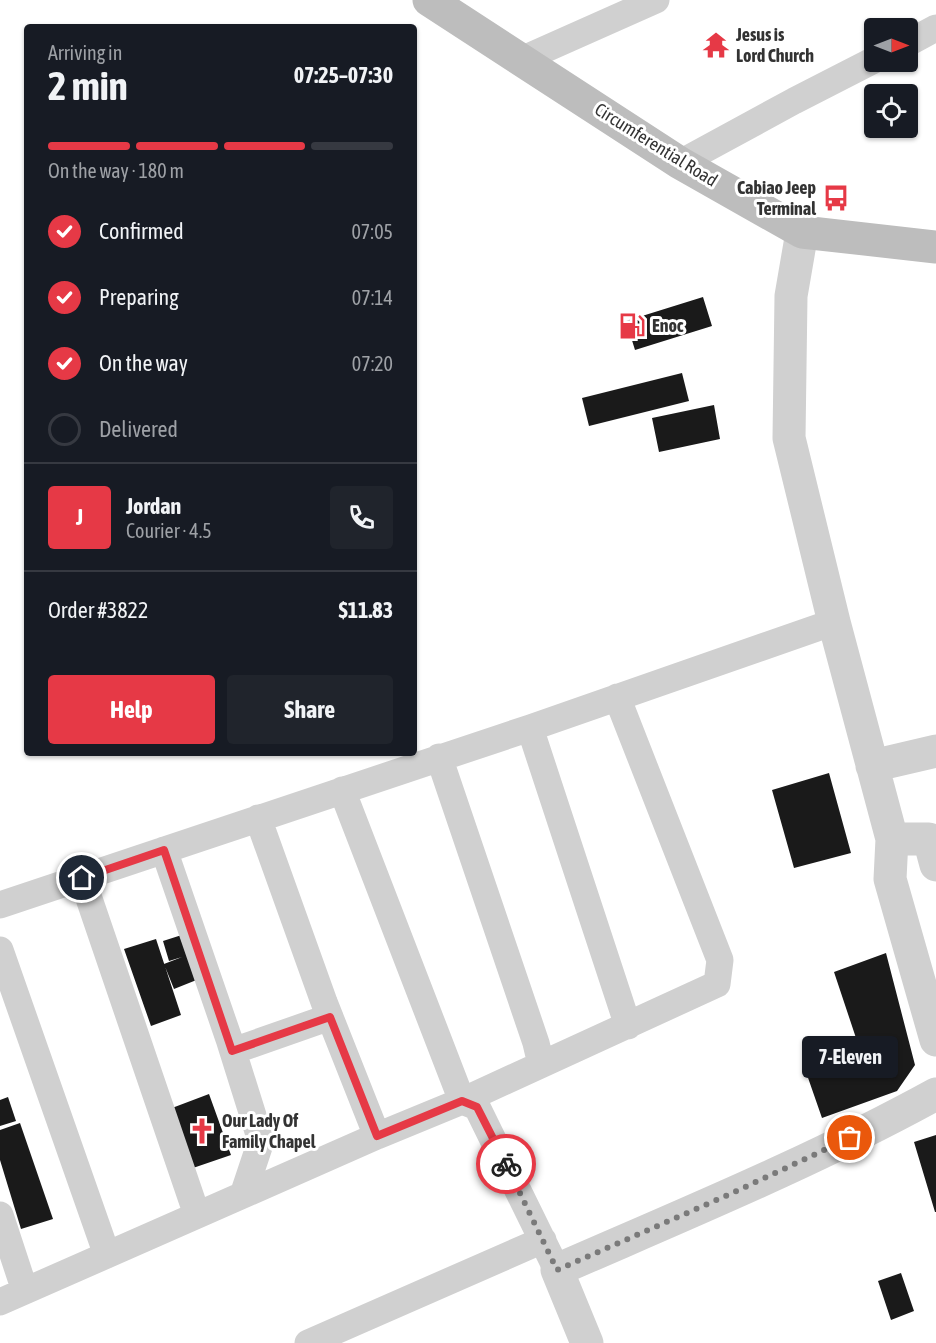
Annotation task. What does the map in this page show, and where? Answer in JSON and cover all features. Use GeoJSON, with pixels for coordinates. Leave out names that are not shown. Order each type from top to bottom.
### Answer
{"type":"FeatureCollection","features":[{"type":"Feature","properties":{"kind":"main road","name":"Circumferential Road"},"geometry":{"type":"LineString","coordinates":[[429,0],[680,163],[802,232],[936,247]]}},
{"type":"Feature","properties":{"kind":"street"},"geometry":{"type":"LineString","coordinates":[[521,60],[656,0]]}},
{"type":"Feature","properties":{"kind":"street"},"geometry":{"type":"LineString","coordinates":[[918,38],[936,28]]}},
{"type":"Feature","properties":{"kind":"street"},"geometry":{"type":"LineString","coordinates":[[680,163],[864,65]]}},
{"type":"Feature","properties":{"kind":"street"},"geometry":{"type":"LineString","coordinates":[[802,232],[791,296],[789,438],[834,621],[892,839],[890,879],[936,1040]]}},
{"type":"Feature","properties":{"kind":"street"},"geometry":{"type":"LineString","coordinates":[[0,905],[530,728],[834,621]]}},
{"type":"Feature","properties":{"kind":"street"},"geometry":{"type":"LineString","coordinates":[[0,1302],[377,1136],[462,1101],[717,984],[720,960],[617,697]]}},
{"type":"Feature","properties":{"kind":"street"},"geometry":{"type":"LineString","coordinates":[[530,728],[628,1026]]}},
{"type":"Feature","properties":{"kind":"street"},"geometry":{"type":"LineString","coordinates":[[872,766],[936,751]]}},
{"type":"Feature","properties":{"kind":"street"},"geometry":{"type":"LineString","coordinates":[[439,757],[536,1043],[541,1064]]}},
{"type":"Feature","properties":{"kind":"street"},"geometry":{"type":"LineString","coordinates":[[342,790],[462,1101],[477,1107],[557,1270],[587,1343]]}},
{"type":"Feature","properties":{"kind":"street"},"geometry":{"type":"LineString","coordinates":[[258,818],[330,1017],[377,1136]]}},
{"type":"Feature","properties":{"kind":"street"},"geometry":{"type":"LineString","coordinates":[[892,839],[929,839],[936,865]]}},
{"type":"Feature","properties":{"kind":"street"},"geometry":{"type":"LineString","coordinates":[[164,850],[261,1141],[243,1195]]}},
{"type":"Feature","properties":{"kind":"street"},"geometry":{"type":"LineString","coordinates":[[82,878],[197,1215]]}},
{"type":"Feature","properties":{"kind":"street"},"geometry":{"type":"LineString","coordinates":[[0,950],[107,1254]]}},
{"type":"Feature","properties":{"kind":"street"},"geometry":{"type":"LineString","coordinates":[[232,1051],[330,1017]]}},
{"type":"Feature","properties":{"kind":"street"},"geometry":{"type":"LineString","coordinates":[[557,1270],[728,1195],[891,1119],[936,1094]]}},
{"type":"Feature","properties":{"kind":"street"},"geometry":{"type":"LineString","coordinates":[[0,1215],[25,1291]]}},
{"type":"Feature","properties":{"kind":"street"},"geometry":{"type":"LineString","coordinates":[[308,1343],[543,1240]]}},
{"type":"Feature","properties":{"kind":"building"},"geometry":{"type":"Polygon","coordinates":[[[703,297],[712,326],[635,350],[626,321],[703,297]]]}},
{"type":"Feature","properties":{"kind":"building"},"geometry":{"type":"Polygon","coordinates":[[[682,373],[689,401],[589,426],[582,398],[682,373]]]}},
{"type":"Feature","properties":{"kind":"building"},"geometry":{"type":"Polygon","coordinates":[[[714,405],[720,439],[659,452],[652,418],[714,405]]]}},
{"type":"Feature","properties":{"kind":"building"},"geometry":{"type":"Polygon","coordinates":[[[829,773],[851,853],[794,868],[772,790],[829,773]]]}},
{"type":"Feature","properties":{"kind":"building"},"geometry":{"type":"Polygon","coordinates":[[[188,933],[204,977],[174,989],[164,964],[182,957],[169,961],[163,941],[188,933]]]}},
{"type":"Feature","properties":{"kind":"building"},"geometry":{"type":"Polygon","coordinates":[[[156,939],[181,1015],[151,1026],[124,949],[156,939]]]}},
{"type":"Feature","properties":{"kind":"building"},"geometry":{"type":"Polygon","coordinates":[[[886,953],[915,1065],[897,1091],[822,1118],[806,1072],[861,1053],[834,972],[886,953]]]}},
{"type":"Feature","properties":{"kind":"building"},"geometry":{"type":"Polygon","coordinates":[[[209,1094],[231,1155],[193,1168],[172,1108],[209,1094]]]}},
{"type":"Feature","properties":{"kind":"building"},"geometry":{"type":"Polygon","coordinates":[[[8,1097],[16,1121],[0,1126],[0,1100],[8,1097]]]}},
{"type":"Feature","properties":{"kind":"building"},"geometry":{"type":"Polygon","coordinates":[[[20,1123],[53,1219],[21,1229],[0,1160],[0,1130],[20,1123]]]}},
{"type":"Feature","properties":{"kind":"building"},"geometry":{"type":"Polygon","coordinates":[[[936,1135],[936,1212],[935,1212],[914,1142],[936,1135]]]}},
{"type":"Feature","properties":{"kind":"building"},"geometry":{"type":"Polygon","coordinates":[[[901,1273],[914,1311],[891,1320],[878,1281],[901,1273]]]}},
{"type":"Feature","properties":{"kind":"way so far"},"geometry":{"type":"LineString","coordinates":[[506,1164],[557,1270],[728,1195],[850,1138]]}},
{"type":"Feature","properties":{"kind":"place","name":"Jesus is Lord Church"},"geometry":{"type":"Point","coordinates":[716,45]}},
{"type":"Feature","properties":{"kind":"place","name":"Cabiao Jeep Terminal"},"geometry":{"type":"Point","coordinates":[836,198]}},
{"type":"Feature","properties":{"kind":"place","name":"Enoc"},"geometry":{"type":"Point","coordinates":[632,326]}},
{"type":"Feature","properties":{"kind":"place","name":"Our Lady Of Family Chapel"},"geometry":{"type":"Point","coordinates":[202,1131]}},
{"type":"Feature","properties":{"kind":"place","name":"7-Eleven"},"geometry":{"type":"Point","coordinates":[850,1138]}},
{"type":"Feature","properties":{"kind":"route"},"geometry":{"type":"LineString","coordinates":[[82,878],[164,850],[232,1051],[330,1017],[377,1136],[462,1101],[477,1107],[506,1164]]}}]}
